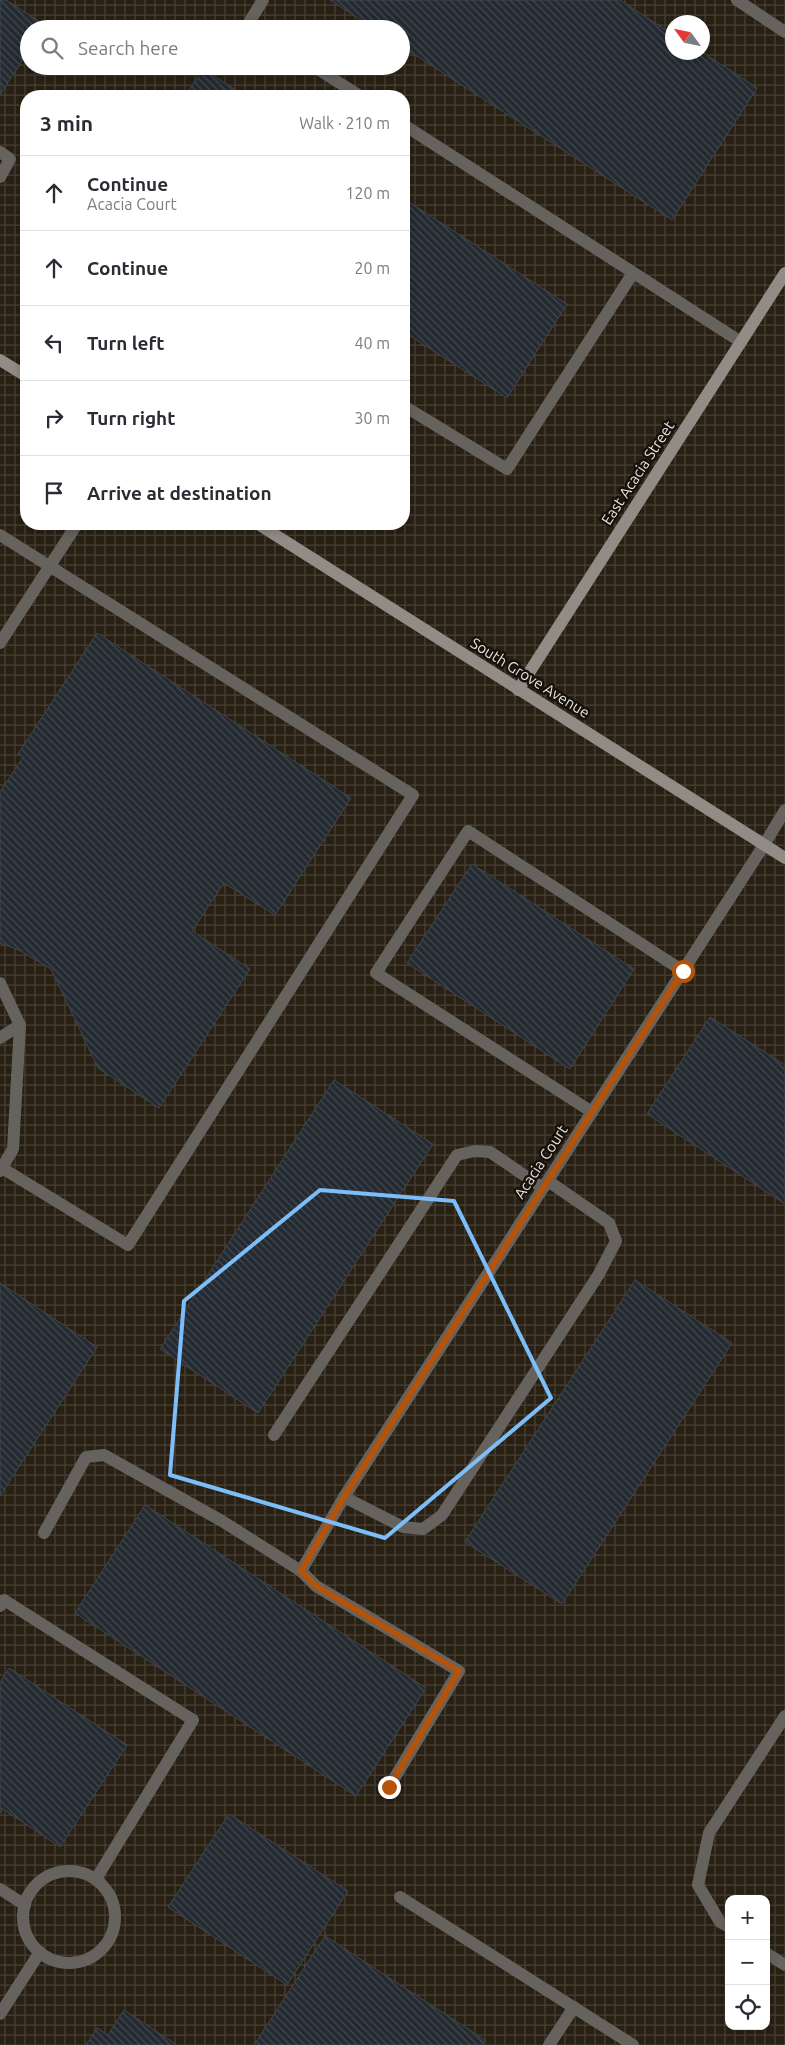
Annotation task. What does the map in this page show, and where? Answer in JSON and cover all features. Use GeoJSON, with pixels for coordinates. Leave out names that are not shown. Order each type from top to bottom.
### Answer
{"type":"FeatureCollection","features":[{"type":"Feature","properties":{"kind":"main road","name":"East Acacia Street"},"geometry":{"type":"LineString","coordinates":[[518,690],[785,273]]}},
{"type":"Feature","properties":{"kind":"main road"},"geometry":{"type":"LineString","coordinates":[[0,360],[20,372]]}},
{"type":"Feature","properties":{"kind":"main road","name":"South Grove Avenue"},"geometry":{"type":"LineString","coordinates":[[267,530],[785,858]]}},
{"type":"Feature","properties":{"kind":"street"},"geometry":{"type":"LineString","coordinates":[[250,20],[263,0]]}},
{"type":"Feature","properties":{"kind":"street"},"geometry":{"type":"LineString","coordinates":[[736,0],[785,32]]}},
{"type":"Feature","properties":{"kind":"street"},"geometry":{"type":"LineString","coordinates":[[327,75],[351,90]]}},
{"type":"Feature","properties":{"kind":"street"},"geometry":{"type":"LineString","coordinates":[[410,129],[741,342]]}},
{"type":"Feature","properties":{"kind":"street"},"geometry":{"type":"LineString","coordinates":[[0,152],[10,159],[0,177]]}},
{"type":"Feature","properties":{"kind":"street"},"geometry":{"type":"LineString","coordinates":[[410,410],[507,470],[633,273]]}},
{"type":"Feature","properties":{"kind":"street"},"geometry":{"type":"LineString","coordinates":[[0,643],[73,530]]}},
{"type":"Feature","properties":{"kind":"street"},"geometry":{"type":"LineString","coordinates":[[0,536],[413,795],[128,1244],[1,1170],[13,1149],[20,1025],[0,983]]}},
{"type":"Feature","properties":{"kind":"street","name":"Acacia Court"},"geometry":{"type":"LineString","coordinates":[[301,1571],[344,1497],[785,810]]}},
{"type":"Feature","properties":{"kind":"street"},"geometry":{"type":"LineString","coordinates":[[592,1112],[376,973],[381,964],[468,831],[683,971]]}},
{"type":"Feature","properties":{"kind":"street"},"geometry":{"type":"LineString","coordinates":[[0,1038],[20,1025]]}},
{"type":"Feature","properties":{"kind":"street"},"geometry":{"type":"LineString","coordinates":[[0,1143],[13,1149]]}},
{"type":"Feature","properties":{"kind":"street"},"geometry":{"type":"LineString","coordinates":[[274,1435],[458,1155],[475,1151],[490,1152],[609,1223],[616,1241],[599,1274],[442,1515],[423,1529],[403,1527],[344,1497]]}},
{"type":"Feature","properties":{"kind":"street"},"geometry":{"type":"LineString","coordinates":[[44,1533],[86,1457],[104,1456],[222,1521],[301,1571],[316,1586],[459,1671],[389,1787]]}},
{"type":"Feature","properties":{"kind":"street"},"geometry":{"type":"LineString","coordinates":[[0,1606],[4,1600],[194,1720],[96,1879]]}},
{"type":"Feature","properties":{"kind":"street"},"geometry":{"type":"LineString","coordinates":[[725,1925],[720,1922],[698,1885],[709,1833],[785,1716]]}},
{"type":"Feature","properties":{"kind":"street"},"geometry":{"type":"LineString","coordinates":[[68,1870],[83,1872],[96,1879],[108,1890],[114,1904],[116,1920],[112,1935],[104,1949],[91,1958],[76,1963],[60,1962],[45,1957],[26,1934],[23,1919],[25,1905],[31,1891],[41,1880],[54,1873],[68,1870]]}},
{"type":"Feature","properties":{"kind":"street"},"geometry":{"type":"LineString","coordinates":[[0,1889],[25,1905]]}},
{"type":"Feature","properties":{"kind":"street"},"geometry":{"type":"LineString","coordinates":[[400,1897],[633,2045]]}},
{"type":"Feature","properties":{"kind":"street"},"geometry":{"type":"LineString","coordinates":[[0,2014],[40,1952]]}},
{"type":"Feature","properties":{"kind":"street"},"geometry":{"type":"LineString","coordinates":[[770,1956],[785,1965]]}},
{"type":"Feature","properties":{"kind":"street"},"geometry":{"type":"LineString","coordinates":[[549,2045],[574,2007]]}},
{"type":"Feature","properties":{"kind":"highlighted area"},"geometry":{"type":"Polygon","coordinates":[[[320,1190],[454,1201],[551,1398],[385,1538],[170,1475],[184,1301],[320,1190]]]}},
{"type":"Feature","properties":{"kind":"shaded area"},"geometry":{"type":"Polygon","coordinates":[[[0,0],[785,0],[785,2045],[0,2045],[0,0]]]}},
{"type":"Feature","properties":{"kind":"building"},"geometry":{"type":"Polygon","coordinates":[[[0,0],[6,0],[37,20],[20,20],[20,64],[0,95],[0,0]]]}},
{"type":"Feature","properties":{"kind":"building"},"geometry":{"type":"Polygon","coordinates":[[[330,0],[620,0],[665,29],[665,60],[710,60],[710,57],[757,88],[672,220],[410,52],[410,20],[361,20],[330,0]]]}},
{"type":"Feature","properties":{"kind":"building"},"geometry":{"type":"Polygon","coordinates":[[[199,75],[212,75],[236,90],[189,90],[199,75]]]}},
{"type":"Feature","properties":{"kind":"building"},"geometry":{"type":"Polygon","coordinates":[[[410,203],[567,304],[507,398],[410,336],[410,203]]]}},
{"type":"Feature","properties":{"kind":"building"},"geometry":{"type":"Polygon","coordinates":[[[97,633],[351,798],[275,915],[224,883],[192,931],[250,969],[159,1108],[98,1068],[51,969],[19,950],[0,943],[0,792],[23,757],[18,754],[97,633]]]}},
{"type":"Feature","properties":{"kind":"building"},"geometry":{"type":"Polygon","coordinates":[[[472,864],[634,969],[570,1069],[407,963],[472,864]]]}},
{"type":"Feature","properties":{"kind":"building"},"geometry":{"type":"Polygon","coordinates":[[[710,1017],[785,1065],[785,1204],[647,1114],[710,1017]]]}},
{"type":"Feature","properties":{"kind":"building"},"geometry":{"type":"Polygon","coordinates":[[[334,1080],[433,1144],[258,1413],[160,1349],[334,1080]]]}},
{"type":"Feature","properties":{"kind":"building"},"geometry":{"type":"Polygon","coordinates":[[[635,1280],[732,1343],[562,1604],[465,1542],[635,1280]]]}},
{"type":"Feature","properties":{"kind":"building"},"geometry":{"type":"Polygon","coordinates":[[[0,1283],[97,1347],[0,1496],[0,1283]]]}},
{"type":"Feature","properties":{"kind":"building"},"geometry":{"type":"Polygon","coordinates":[[[145,1505],[426,1688],[356,1796],[75,1613],[145,1505]]]}},
{"type":"Feature","properties":{"kind":"building"},"geometry":{"type":"Polygon","coordinates":[[[9,1668],[127,1745],[60,1847],[3,1809],[0,1814],[0,1683],[9,1668]]]}},
{"type":"Feature","properties":{"kind":"building"},"geometry":{"type":"Polygon","coordinates":[[[229,1814],[348,1891],[287,1985],[168,1907],[229,1814]]]}},
{"type":"Feature","properties":{"kind":"building"},"geometry":{"type":"Polygon","coordinates":[[[325,1936],[485,2040],[482,2045],[254,2045],[325,1936]]]}},
{"type":"Feature","properties":{"kind":"building"},"geometry":{"type":"Polygon","coordinates":[[[124,2010],[177,2045],[86,2045],[97,2028],[108,2035],[124,2010]]]}},
{"type":"Feature","properties":{"kind":"route"},"geometry":{"type":"LineString","coordinates":[[389,1787],[459,1671],[439,1661],[316,1586],[301,1571],[344,1497],[683,971]]}}]}
